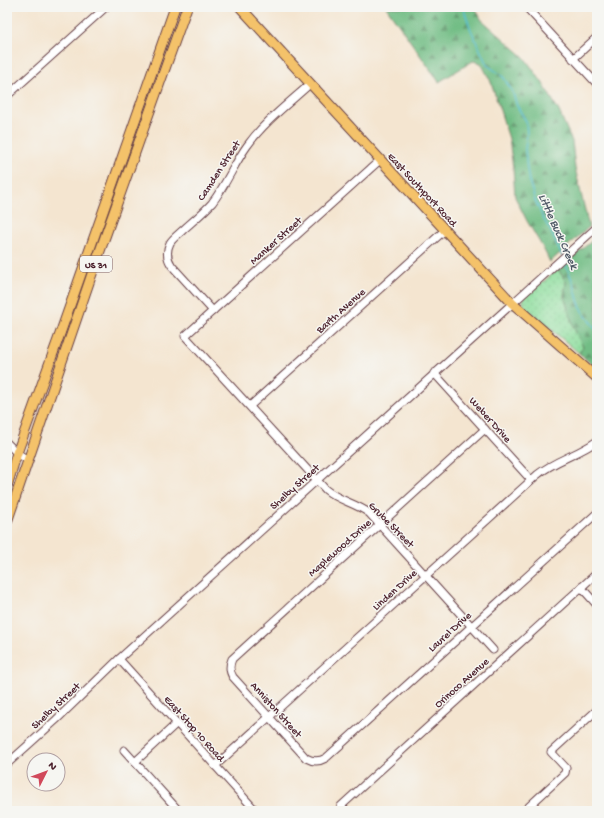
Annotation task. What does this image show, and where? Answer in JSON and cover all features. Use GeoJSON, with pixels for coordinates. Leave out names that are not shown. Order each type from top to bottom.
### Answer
{"type":"FeatureCollection","features":[{"type":"Feature","properties":{"kind":"main road","name":"US 31"},"geometry":{"type":"LineString","coordinates":[[7,486],[17,453],[175,7]]}},
{"type":"Feature","properties":{"kind":"main road","name":"US 31"},"geometry":{"type":"LineString","coordinates":[[7,522],[98,258],[187,7]]}},
{"type":"Feature","properties":{"kind":"main road","name":"East Southport Road"},"geometry":{"type":"LineString","coordinates":[[240,7],[512,303],[597,378]]}},
{"type":"Feature","properties":{"kind":"street"},"geometry":{"type":"LineString","coordinates":[[7,96],[106,7]]}},
{"type":"Feature","properties":{"kind":"street"},"geometry":{"type":"LineString","coordinates":[[526,7],[597,84]]}},
{"type":"Feature","properties":{"kind":"street"},"geometry":{"type":"LineString","coordinates":[[573,58],[597,37]]}},
{"type":"Feature","properties":{"kind":"street","name":"Camden Street"},"geometry":{"type":"LineString","coordinates":[[213,311],[172,266],[168,254],[169,246],[174,238],[205,210],[217,196],[242,153],[254,137],[310,84]]}},
{"type":"Feature","properties":{"kind":"street","name":"Manker Street"},"geometry":{"type":"LineString","coordinates":[[185,336],[380,160]]}},
{"type":"Feature","properties":{"kind":"street","name":"Shelby Street"},"geometry":{"type":"LineString","coordinates":[[7,764],[56,720],[119,659],[597,227]]}},
{"type":"Feature","properties":{"kind":"street","name":"Barth Avenue"},"geometry":{"type":"LineString","coordinates":[[250,406],[445,230]]}},
{"type":"Feature","properties":{"kind":"street","name":"Grube Street"},"geometry":{"type":"LineString","coordinates":[[185,336],[331,494],[369,513],[493,650]]}},
{"type":"Feature","properties":{"kind":"street","name":"Weber Drive"},"geometry":{"type":"LineString","coordinates":[[434,373],[531,480]]}},
{"type":"Feature","properties":{"kind":"street","name":"Maplewood Drive"},"geometry":{"type":"LineString","coordinates":[[230,666],[230,663],[234,657],[485,429]]}},
{"type":"Feature","properties":{"kind":"street"},"geometry":{"type":"LineString","coordinates":[[7,442],[17,453],[28,460]]}},
{"type":"Feature","properties":{"kind":"street","name":"Linden Drive"},"geometry":{"type":"LineString","coordinates":[[215,766],[531,480],[553,464],[578,453],[597,442]]}},
{"type":"Feature","properties":{"kind":"street","name":"Laurel Drive"},"geometry":{"type":"LineString","coordinates":[[314,761],[320,761],[326,758],[597,513]]}},
{"type":"Feature","properties":{"kind":"street","name":"Orinoco Avenue"},"geometry":{"type":"LineString","coordinates":[[343,809],[597,573]]}},
{"type":"Feature","properties":{"kind":"street"},"geometry":{"type":"LineString","coordinates":[[582,587],[597,605]]}},
{"type":"Feature","properties":{"kind":"street","name":"East Stop 10 Road"},"geometry":{"type":"LineString","coordinates":[[119,659],[256,811]]}},
{"type":"Feature","properties":{"kind":"street","name":"Anniston Street"},"geometry":{"type":"LineString","coordinates":[[230,666],[233,677],[306,758],[314,761]]}},
{"type":"Feature","properties":{"kind":"street"},"geometry":{"type":"LineString","coordinates":[[524,811],[565,773],[566,768],[551,752],[597,710]]}},
{"type":"Feature","properties":{"kind":"street"},"geometry":{"type":"LineString","coordinates":[[135,762],[177,724]]}},
{"type":"Feature","properties":{"kind":"street"},"geometry":{"type":"LineString","coordinates":[[124,750],[179,811]]}},
{"type":"Feature","properties":{"kind":"green space"},"geometry":{"type":"Polygon","coordinates":[[[386,7],[475,7],[481,19],[524,57],[542,82],[559,111],[572,141],[575,168],[589,227],[550,262],[515,197],[509,139],[491,82],[481,63],[473,61],[439,82],[386,7]]]}},
{"type":"Feature","properties":{"kind":"green space"},"geometry":{"type":"Polygon","coordinates":[[[593,240],[597,247],[597,369],[579,353],[583,347],[573,326],[564,296],[566,282],[558,269],[593,240]]]}},
{"type":"Feature","properties":{"kind":"green space"},"geometry":{"type":"Polygon","coordinates":[[[558,269],[566,282],[564,296],[573,326],[583,347],[579,353],[523,306],[523,299],[558,269]]]}},
{"type":"Feature","properties":{"kind":"waterway","name":"Little Buck Creek"},"geometry":{"type":"LineString","coordinates":[[463,7],[471,30],[487,65],[504,78],[526,121],[527,134],[525,149],[529,181],[535,200],[562,256]]}},
{"type":"Feature","properties":{"kind":"waterway","name":"Little Buck Creek"},"geometry":{"type":"LineString","coordinates":[[564,260],[582,311],[597,331]]}}]}
